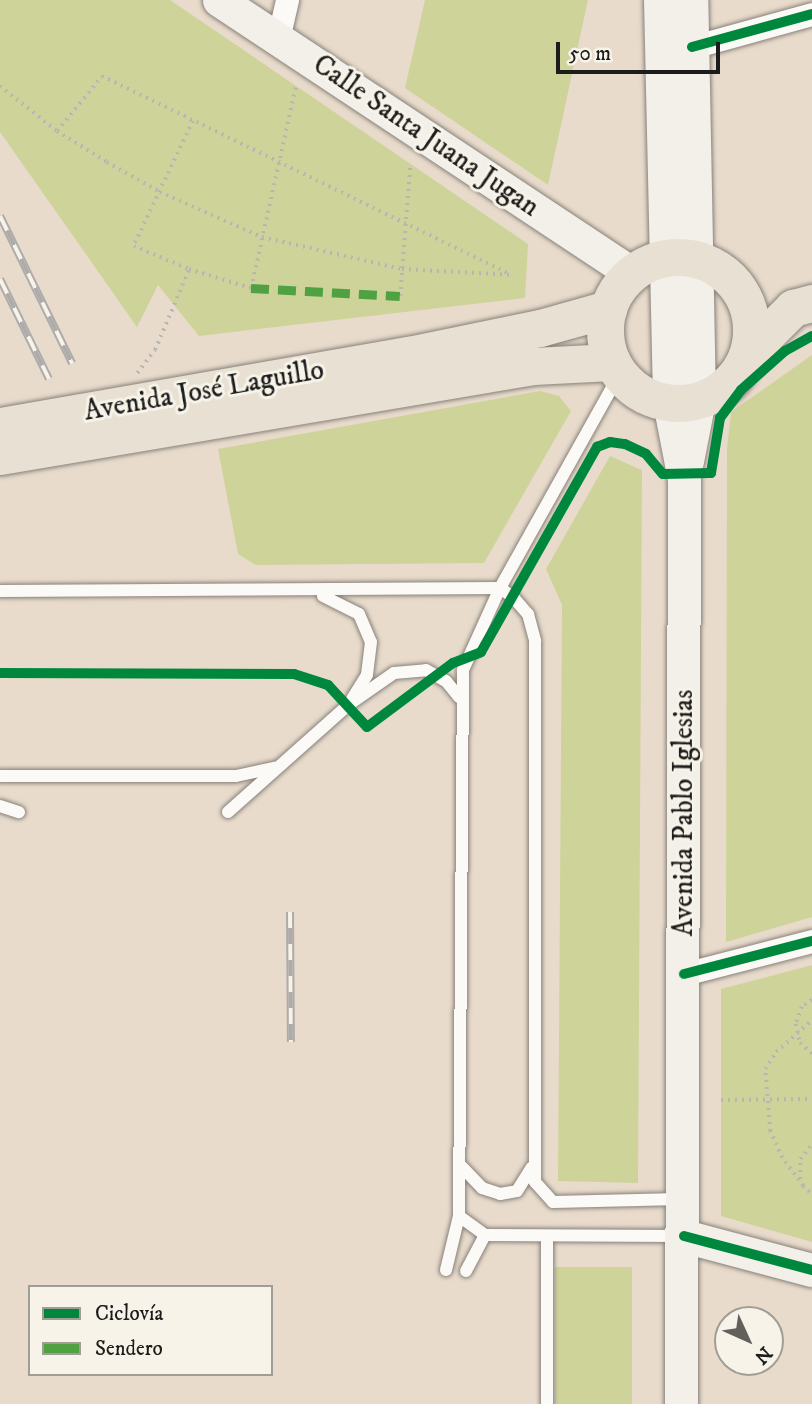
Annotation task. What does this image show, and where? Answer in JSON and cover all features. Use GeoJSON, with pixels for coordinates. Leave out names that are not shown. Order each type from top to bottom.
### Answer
{"type":"FeatureCollection","features":[{"type":"Feature","properties":{"kind":"main road","name":"Calle Santa Juana Jugan"},"geometry":{"type":"LineString","coordinates":[[219,0],[631,273]]}},
{"type":"Feature","properties":{"kind":"main road"},"geometry":{"type":"LineString","coordinates":[[660,0],[680,257]]}},
{"type":"Feature","properties":{"kind":"main road"},"geometry":{"type":"LineString","coordinates":[[680,257],[692,47],[691,0]]}},
{"type":"Feature","properties":{"kind":"main road"},"geometry":{"type":"LineString","coordinates":[[748,353],[751,321],[741,290],[721,269],[680,257],[631,273],[608,309],[605,336],[616,368],[651,398],[684,401],[720,390],[737,374],[748,353],[802,306]]}},
{"type":"Feature","properties":{"kind":"main road","name":"Avenida Pablo Iglesias"},"geometry":{"type":"LineString","coordinates":[[680,257],[684,401],[684,1236],[681,1404]]}},
{"type":"Feature","properties":{"kind":"main road"},"geometry":{"type":"LineString","coordinates":[[741,290],[802,306]]}},
{"type":"Feature","properties":{"kind":"main road"},"geometry":{"type":"LineString","coordinates":[[408,371],[528,331],[608,309]]}},
{"type":"Feature","properties":{"kind":"main road"},"geometry":{"type":"LineString","coordinates":[[408,371],[533,366],[616,368]]}},
{"type":"Feature","properties":{"kind":"main road","name":"Avenida José Laguillo"},"geometry":{"type":"LineString","coordinates":[[0,426],[408,371]]}},
{"type":"Feature","properties":{"kind":"main road","name":"Avenida José Laguillo"},"geometry":{"type":"LineString","coordinates":[[0,456],[408,371]]}},
{"type":"Feature","properties":{"kind":"main road"},"geometry":{"type":"LineString","coordinates":[[684,1236],[812,1270]]}},
{"type":"Feature","properties":{"kind":"street"},"geometry":{"type":"LineString","coordinates":[[278,39],[287,0]]}},
{"type":"Feature","properties":{"kind":"street"},"geometry":{"type":"LineString","coordinates":[[692,47],[812,14]]}},
{"type":"Feature","properties":{"kind":"street"},"geometry":{"type":"LineString","coordinates":[[684,974],[812,941]]}},
{"type":"Feature","properties":{"kind":"lane"},"geometry":{"type":"LineString","coordinates":[[446,1270],[459,1216],[459,697],[465,659],[616,368]]}},
{"type":"Feature","properties":{"kind":"lane"},"geometry":{"type":"LineString","coordinates":[[0,591],[305,592],[500,588],[528,614],[535,641],[532,1167],[540,1193],[553,1202],[684,1199]]}},
{"type":"Feature","properties":{"kind":"lane"},"geometry":{"type":"LineString","coordinates":[[305,592],[336,599],[359,614],[371,642],[367,675],[348,705]]}},
{"type":"Feature","properties":{"kind":"lane"},"geometry":{"type":"LineString","coordinates":[[228,812],[348,705],[408,668],[436,675],[459,697]]}},
{"type":"Feature","properties":{"kind":"lane"},"geometry":{"type":"LineString","coordinates":[[0,776],[236,776],[278,768]]}},
{"type":"Feature","properties":{"kind":"lane"},"geometry":{"type":"LineString","coordinates":[[0,806],[19,812]]}},
{"type":"Feature","properties":{"kind":"lane"},"geometry":{"type":"LineString","coordinates":[[460,1165],[482,1188],[500,1194],[517,1191],[532,1167]]}},
{"type":"Feature","properties":{"kind":"lane"},"geometry":{"type":"LineString","coordinates":[[459,1216],[485,1235],[684,1236]]}},
{"type":"Feature","properties":{"kind":"lane"},"geometry":{"type":"LineString","coordinates":[[466,1271],[485,1235]]}},
{"type":"Feature","properties":{"kind":"lane"},"geometry":{"type":"LineString","coordinates":[[547,1237],[547,1404]]}},
{"type":"Feature","properties":{"kind":"path"},"geometry":{"type":"LineString","coordinates":[[0,86],[57,131],[160,192],[262,237],[402,269],[512,275],[102,76],[57,131]]}},
{"type":"Feature","properties":{"kind":"path"},"geometry":{"type":"LineString","coordinates":[[193,121],[134,246],[189,270],[251,288],[297,80],[302,76]]}},
{"type":"Feature","properties":{"kind":"path"},"geometry":{"type":"LineString","coordinates":[[400,296],[410,165]]}},
{"type":"Feature","properties":{"kind":"path"},"geometry":{"type":"LineString","coordinates":[[133,377],[155,350],[189,270]]}},
{"type":"Feature","properties":{"kind":"path"},"geometry":{"type":"LineString","coordinates":[[812,1000],[797,1015],[796,1033],[812,1053]]}},
{"type":"Feature","properties":{"kind":"path"},"geometry":{"type":"LineString","coordinates":[[812,1020],[796,1033],[765,1069],[770,1131],[782,1158],[812,1194]]}},
{"type":"Feature","properties":{"kind":"path"},"geometry":{"type":"LineString","coordinates":[[721,1100],[812,1099]]}},
{"type":"Feature","properties":{"kind":"path"},"geometry":{"type":"LineString","coordinates":[[803,1186],[798,1168],[812,1144]]}},
{"type":"Feature","properties":{"kind":"green space"},"geometry":{"type":"Polygon","coordinates":[[[0,0],[170,0],[528,244],[525,298],[199,336],[158,285],[137,327],[0,132],[0,0]]]}},
{"type":"Feature","properties":{"kind":"green space"},"geometry":{"type":"Polygon","coordinates":[[[425,0],[588,0],[548,185],[405,88],[425,0]]]}},
{"type":"Feature","properties":{"kind":"green space"},"geometry":{"type":"Polygon","coordinates":[[[812,355],[812,917],[726,942],[727,449],[731,412],[812,355]]]}},
{"type":"Feature","properties":{"kind":"green space"},"geometry":{"type":"Polygon","coordinates":[[[540,391],[559,396],[571,411],[484,563],[256,565],[238,554],[218,449],[540,391]]]}},
{"type":"Feature","properties":{"kind":"green space"},"geometry":{"type":"Polygon","coordinates":[[[610,456],[642,470],[638,1183],[558,1181],[562,605],[546,569],[610,456]]]}},
{"type":"Feature","properties":{"kind":"green space"},"geometry":{"type":"Polygon","coordinates":[[[812,965],[812,1242],[721,1216],[721,989],[812,965]]]}},
{"type":"Feature","properties":{"kind":"green space"},"geometry":{"type":"Polygon","coordinates":[[[555,1267],[632,1267],[632,1404],[555,1404],[555,1267]]]}},
{"type":"Feature","properties":{"kind":"railway"},"geometry":{"type":"LineString","coordinates":[[0,216],[72,363]]}},
{"type":"Feature","properties":{"kind":"railway"},"geometry":{"type":"LineString","coordinates":[[0,279],[49,379]]}},
{"type":"Feature","properties":{"kind":"railway"},"geometry":{"type":"LineString","coordinates":[[290,912],[291,1042]]}},
{"type":"Feature","properties":{"kind":"marked path"},"geometry":{"type":"LineString","coordinates":[[251,288],[400,296]]}},
{"type":"Feature","properties":{"kind":"cycle path"},"geometry":{"type":"LineString","coordinates":[[692,47],[812,14]]}},
{"type":"Feature","properties":{"kind":"cycle path"},"geometry":{"type":"LineString","coordinates":[[0,673],[294,674],[328,685],[367,727],[453,663],[481,652],[597,447],[610,442],[625,444],[646,454],[663,474],[711,473],[720,418],[741,390],[785,351],[812,336]]}},
{"type":"Feature","properties":{"kind":"cycle path"},"geometry":{"type":"LineString","coordinates":[[684,974],[812,941]]}},
{"type":"Feature","properties":{"kind":"cycle path"},"geometry":{"type":"LineString","coordinates":[[684,1236],[812,1270]]}}]}
